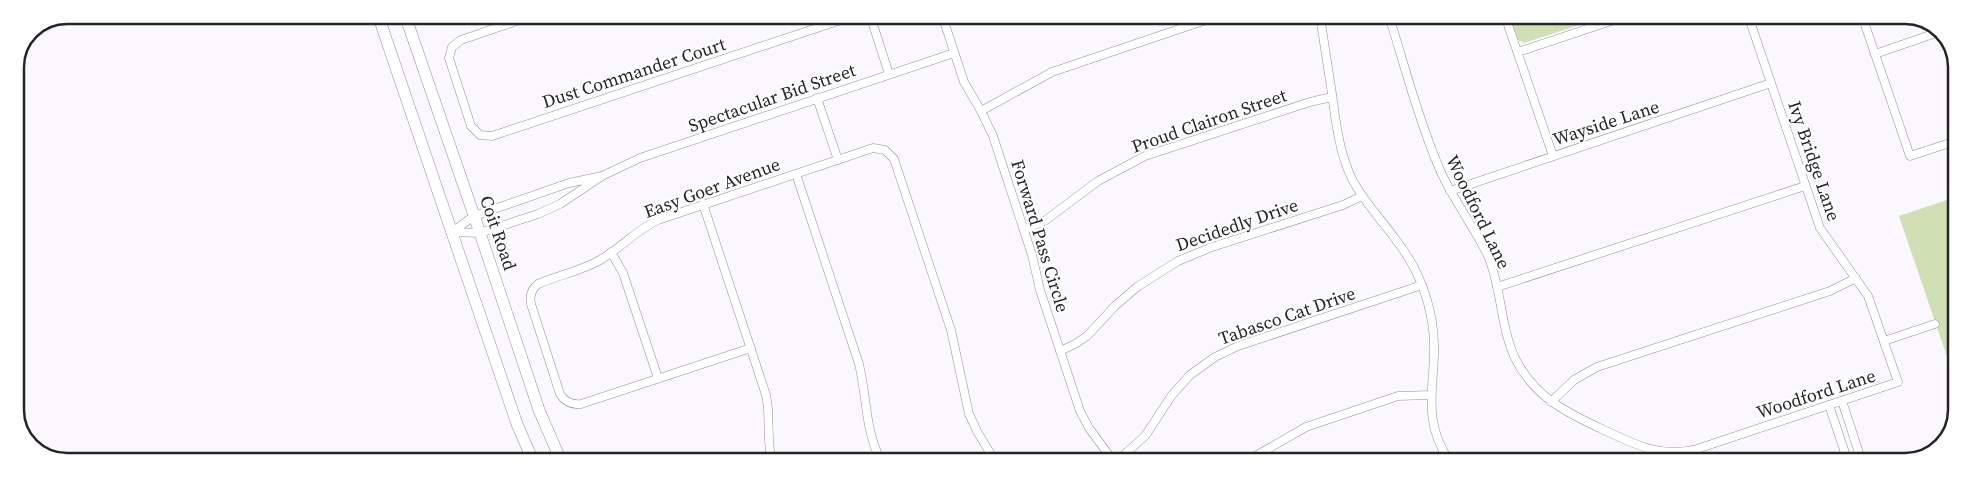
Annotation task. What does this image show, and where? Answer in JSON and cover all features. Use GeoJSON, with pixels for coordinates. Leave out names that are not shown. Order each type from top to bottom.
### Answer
{"type":"FeatureCollection","features":[{"type":"Feature","properties":{"kind":"main road"},"geometry":{"type":"LineString","coordinates":[[381,24],[517,424],[530,453]]}},
{"type":"Feature","properties":{"kind":"main road","name":"Coit Road"},"geometry":{"type":"LineString","coordinates":[[408,24],[539,410],[558,453]]}},
{"type":"Feature","properties":{"kind":"street","name":"Dust Commander Court"},"geometry":{"type":"LineString","coordinates":[[508,24],[461,40],[451,48],[449,54],[471,126],[478,134],[483,136],[492,136],[832,24]]}},
{"type":"Feature","properties":{"kind":"street"},"geometry":{"type":"LineString","coordinates":[[873,24],[889,74]]}},
{"type":"Feature","properties":{"kind":"street","name":"Forward Pass Circle"},"geometry":{"type":"LineString","coordinates":[[945,24],[964,82],[981,111],[992,136],[1024,230],[1040,290],[1082,415],[1109,453]]}},
{"type":"Feature","properties":{"kind":"street"},"geometry":{"type":"LineString","coordinates":[[981,111],[1052,72],[1194,24]]}},
{"type":"Feature","properties":{"kind":"street"},"geometry":{"type":"LineString","coordinates":[[1321,24],[1342,154],[1348,171],[1362,196],[1400,245],[1422,285],[1430,309],[1434,340],[1434,365],[1430,395],[1431,416],[1435,432],[1446,453]]}},
{"type":"Feature","properties":{"kind":"street","name":"Woodford Lane"},"geometry":{"type":"LineString","coordinates":[[1392,24],[1432,150],[1450,191],[1485,251],[1497,287],[1507,336],[1515,358],[1531,383],[1551,402],[1574,416],[1638,446],[1651,451],[1671,453],[1698,450],[1898,382]]}},
{"type":"Feature","properties":{"kind":"street"},"geometry":{"type":"LineString","coordinates":[[1508,24],[1552,156]]}},
{"type":"Feature","properties":{"kind":"street"},"geometry":{"type":"LineString","coordinates":[[1518,52],[1602,24]]}},
{"type":"Feature","properties":{"kind":"street","name":"Ivy Bridge Lane"},"geometry":{"type":"LineString","coordinates":[[1752,24],[1822,233],[1856,278],[1871,303],[1898,382]]}},
{"type":"Feature","properties":{"kind":"street"},"geometry":{"type":"LineString","coordinates":[[1865,24],[1910,156],[1948,144]]}},
{"type":"Feature","properties":{"kind":"street"},"geometry":{"type":"LineString","coordinates":[[1875,54],[1934,34]]}},
{"type":"Feature","properties":{"kind":"street","name":"Spectacular Bid Street"},"geometry":{"type":"LineString","coordinates":[[452,232],[480,233],[549,209],[602,176],[640,158],[954,53]]}},
{"type":"Feature","properties":{"kind":"street","name":"Wayside Lane"},"geometry":{"type":"LineString","coordinates":[[1450,191],[1771,83]]}},
{"type":"Feature","properties":{"kind":"street","name":"Proud Clairon Street"},"geometry":{"type":"LineString","coordinates":[[1024,230],[1046,220],[1098,181],[1154,153],[1310,102],[1332,97]]}},
{"type":"Feature","properties":{"kind":"street"},"geometry":{"type":"LineString","coordinates":[[817,98],[838,160]]}},
{"type":"Feature","properties":{"kind":"street","name":"Easy Goer Avenue"},"geometry":{"type":"LineString","coordinates":[[658,378],[581,404],[568,402],[560,394],[530,304],[532,291],[541,283],[586,267],[612,252],[649,224],[703,204],[875,148],[886,150],[894,159],[950,330],[969,414],[990,453]]}},
{"type":"Feature","properties":{"kind":"street"},"geometry":{"type":"LineString","coordinates":[[796,174],[859,364],[870,432],[878,453]]}},
{"type":"Feature","properties":{"kind":"street","name":"Spectacular Bid Street"},"geometry":{"type":"LineString","coordinates":[[452,232],[474,216],[569,183],[602,176]]}},
{"type":"Feature","properties":{"kind":"street"},"geometry":{"type":"LineString","coordinates":[[1497,287],[1805,186]]}},
{"type":"Feature","properties":{"kind":"street","name":"Decidedly Drive"},"geometry":{"type":"LineString","coordinates":[[1060,351],[1087,336],[1115,306],[1137,287],[1178,261],[1204,250],[1343,205],[1362,196]]}},
{"type":"Feature","properties":{"kind":"street"},"geometry":{"type":"LineString","coordinates":[[703,204],[767,401],[771,453]]}},
{"type":"Feature","properties":{"kind":"street"},"geometry":{"type":"LineString","coordinates":[[612,252],[623,273],[658,378],[751,348]]}},
{"type":"Feature","properties":{"kind":"street"},"geometry":{"type":"LineString","coordinates":[[1551,402],[1574,380],[1597,367],[1830,291],[1856,278]]}},
{"type":"Feature","properties":{"kind":"street","name":"Tabasco Cat Drive"},"geometry":{"type":"LineString","coordinates":[[1125,453],[1144,436],[1182,384],[1197,369],[1215,356],[1238,346],[1422,285]]}},
{"type":"Feature","properties":{"kind":"street"},"geometry":{"type":"LineString","coordinates":[[1884,341],[1935,324]]}},
{"type":"Feature","properties":{"kind":"street"},"geometry":{"type":"LineString","coordinates":[[1261,453],[1306,427],[1398,396],[1430,395]]}},
{"type":"Feature","properties":{"kind":"street"},"geometry":{"type":"LineString","coordinates":[[1842,401],[1859,453]]}},
{"type":"Feature","properties":{"kind":"street"},"geometry":{"type":"LineString","coordinates":[[1829,405],[1845,453]]}},
{"type":"Feature","properties":{"kind":"green space"},"geometry":{"type":"Polygon","coordinates":[[[1513,24],[1582,24],[1524,43],[1518,40],[1513,24]]]}},
{"type":"Feature","properties":{"kind":"green space"},"geometry":{"type":"Polygon","coordinates":[[[1948,200],[1948,360],[1899,216],[1948,200]]]}}]}
